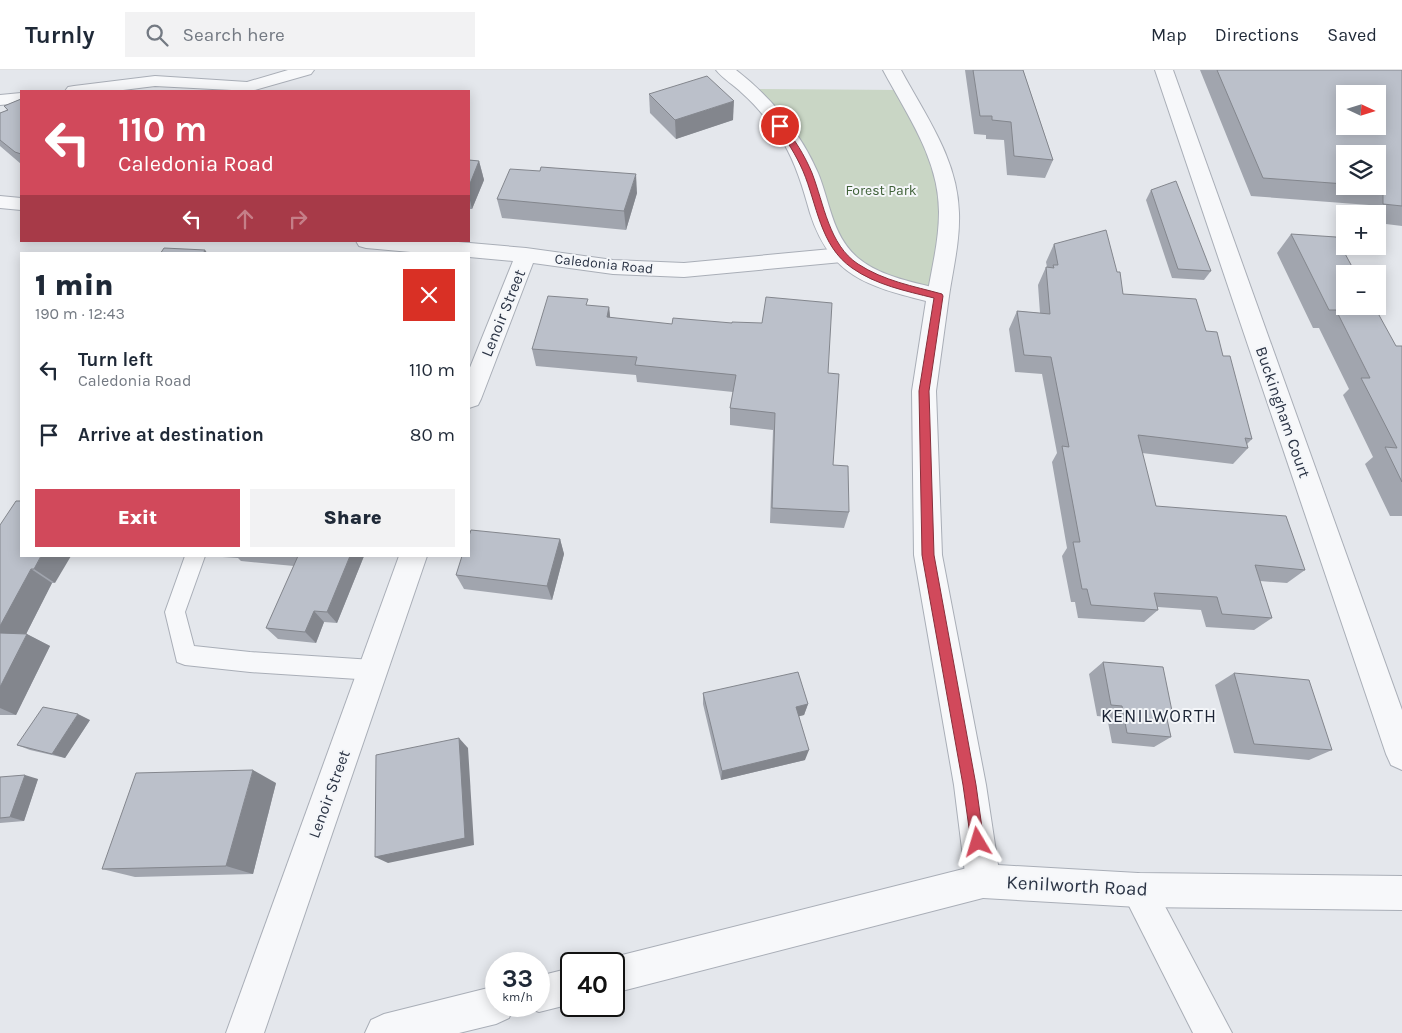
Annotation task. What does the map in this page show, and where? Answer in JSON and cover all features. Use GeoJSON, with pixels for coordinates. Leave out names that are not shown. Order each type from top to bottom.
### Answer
{"type":"FeatureCollection","features":[{"type":"Feature","properties":{"kind":"street"},"geometry":{"type":"LineString","coordinates":[[82,90],[154,81],[247,87],[280,75],[305,70]]}},
{"type":"Feature","properties":{"kind":"street"},"geometry":{"type":"LineString","coordinates":[[725,70],[749,89],[787,134],[807,172],[830,236],[842,255],[855,266],[893,285],[938,296]]}},
{"type":"Feature","properties":{"kind":"street"},"geometry":{"type":"LineString","coordinates":[[892,70],[935,150],[948,189],[949,213],[924,391],[928,555],[970,785],[983,881]]}},
{"type":"Feature","properties":{"kind":"street","name":"Buckingham Court"},"geometry":{"type":"LineString","coordinates":[[1164,70],[1402,754]]}},
{"type":"Feature","properties":{"kind":"street"},"geometry":{"type":"LineString","coordinates":[[0,100],[20,98]]}},
{"type":"Feature","properties":{"kind":"street"},"geometry":{"type":"LineString","coordinates":[[0,202],[20,204]]}},
{"type":"Feature","properties":{"kind":"street","name":"Caledonia Road"},"geometry":{"type":"LineString","coordinates":[[377,242],[526,255],[613,267],[684,270],[842,255]]}},
{"type":"Feature","properties":{"kind":"street","name":"Lenoir Street"},"geometry":{"type":"LineString","coordinates":[[470,396],[526,255]]}},
{"type":"Feature","properties":{"kind":"street","name":"Lenoir Street"},"geometry":{"type":"LineString","coordinates":[[245,1033],[413,557]]}},
{"type":"Feature","properties":{"kind":"street","name":"Kenilworth Road"},"geometry":{"type":"LineString","coordinates":[[625,972],[983,881],[1138,890],[1402,893]]}},
{"type":"Feature","properties":{"kind":"street"},"geometry":{"type":"LineString","coordinates":[[1138,890],[1213,1033]]}},
{"type":"Feature","properties":{"kind":"street"},"geometry":{"type":"LineString","coordinates":[[384,1033],[485,1008]]}},
{"type":"Feature","properties":{"kind":"lane"},"geometry":{"type":"LineString","coordinates":[[195,557],[175,612],[185,655],[250,662],[373,670]]}},
{"type":"Feature","properties":{"kind":"green space","name":"Forest Park"},"geometry":{"type":"Polygon","coordinates":[[[749,89],[902,90],[948,189],[938,296],[855,266],[807,172],[749,89]]]}},
{"type":"Feature","properties":{"kind":"building"},"geometry":{"type":"Polygon","coordinates":[[[973,70],[1023,70],[1053,160],[1014,156],[1011,122],[992,120],[992,116],[980,116],[973,70]]]}},
{"type":"Feature","properties":{"kind":"building"},"geometry":{"type":"Polygon","coordinates":[[[1217,70],[1402,70],[1402,206],[1383,204],[1383,195],[1386,195],[1386,145],[1336,145],[1336,183],[1263,178],[1217,70]]]}},
{"type":"Feature","properties":{"kind":"building"},"geometry":{"type":"Polygon","coordinates":[[[707,76],[734,101],[675,120],[649,94],[707,76]]]}},
{"type":"Feature","properties":{"kind":"building"},"geometry":{"type":"Polygon","coordinates":[[[20,99],[20,154],[0,140],[0,113],[8,110],[4,106],[20,99]]]}},
{"type":"Feature","properties":{"kind":"building"},"geometry":{"type":"Polygon","coordinates":[[[470,160],[479,161],[470,184],[470,160]]]}},
{"type":"Feature","properties":{"kind":"building"},"geometry":{"type":"Polygon","coordinates":[[[541,167],[636,174],[624,211],[497,199],[510,169],[540,171],[541,167]]]}},
{"type":"Feature","properties":{"kind":"building"},"geometry":{"type":"Polygon","coordinates":[[[1176,181],[1211,271],[1178,269],[1151,190],[1176,181]]]}},
{"type":"Feature","properties":{"kind":"building"},"geometry":{"type":"Polygon","coordinates":[[[1106,230],[1117,272],[1120,272],[1123,294],[1196,299],[1206,331],[1217,332],[1223,356],[1230,356],[1252,439],[1245,438],[1248,448],[1138,435],[1156,506],[1286,516],[1305,570],[1255,565],[1272,618],[1222,614],[1217,597],[1154,593],[1158,610],[1091,605],[1087,589],[1082,589],[1073,542],[1080,542],[1062,446],[1069,447],[1051,357],[1024,355],[1017,311],[1050,314],[1046,267],[1054,268],[1053,265],[1058,265],[1054,244],[1106,230]]]}},
{"type":"Feature","properties":{"kind":"building"},"geometry":{"type":"Polygon","coordinates":[[[1291,234],[1336,237],[1336,255],[1346,255],[1351,265],[1336,265],[1336,310],[1329,310],[1291,234]]]}},
{"type":"Feature","properties":{"kind":"building"},"geometry":{"type":"Polygon","coordinates":[[[164,248],[205,250],[204,252],[161,252],[164,248]]]}},
{"type":"Feature","properties":{"kind":"building"},"geometry":{"type":"Polygon","coordinates":[[[548,296],[588,299],[586,305],[609,307],[607,317],[672,324],[673,318],[732,323],[762,323],[766,297],[832,303],[828,373],[839,374],[833,465],[848,466],[849,512],[772,508],[775,413],[730,408],[736,375],[635,365],[637,357],[532,349],[548,296]]]}},
{"type":"Feature","properties":{"kind":"building"},"geometry":{"type":"Polygon","coordinates":[[[1338,315],[1379,315],[1396,346],[1402,346],[1402,482],[1385,447],[1397,448],[1361,378],[1370,378],[1338,315]]]}},
{"type":"Feature","properties":{"kind":"building"},"geometry":{"type":"Polygon","coordinates":[[[16,501],[20,501],[20,557],[40,557],[34,569],[31,569],[0,626],[0,525],[16,501]]]}},
{"type":"Feature","properties":{"kind":"building"},"geometry":{"type":"Polygon","coordinates":[[[471,530],[560,539],[547,586],[456,575],[462,557],[470,557],[471,530]]]}},
{"type":"Feature","properties":{"kind":"building"},"geometry":{"type":"Polygon","coordinates":[[[298,557],[350,557],[327,612],[314,611],[305,632],[266,628],[298,557]]]}},
{"type":"Feature","properties":{"kind":"building"},"geometry":{"type":"Polygon","coordinates":[[[0,633],[27,634],[0,687],[0,633]]]}},
{"type":"Feature","properties":{"kind":"building"},"geometry":{"type":"Polygon","coordinates":[[[1103,662],[1163,667],[1172,711],[1165,710],[1171,737],[1127,733],[1122,706],[1111,705],[1103,662]]]}},
{"type":"Feature","properties":{"kind":"building"},"geometry":{"type":"Polygon","coordinates":[[[798,672],[808,704],[796,707],[809,750],[722,771],[703,693],[798,672]]]}},
{"type":"Feature","properties":{"kind":"building"},"geometry":{"type":"Polygon","coordinates":[[[1234,673],[1309,680],[1332,750],[1254,744],[1234,673]]]}},
{"type":"Feature","properties":{"kind":"building"},"geometry":{"type":"Polygon","coordinates":[[[43,707],[78,714],[52,754],[17,745],[43,707]]]}},
{"type":"Feature","properties":{"kind":"building"},"geometry":{"type":"Polygon","coordinates":[[[459,738],[465,838],[375,857],[376,755],[459,738]]]}},
{"type":"Feature","properties":{"kind":"building"},"geometry":{"type":"Polygon","coordinates":[[[253,770],[226,866],[102,869],[136,773],[253,770]]]}},
{"type":"Feature","properties":{"kind":"building"},"geometry":{"type":"Polygon","coordinates":[[[25,775],[10,817],[0,818],[0,777],[25,775]]]}},
{"type":"Feature","properties":{"kind":"district","name":"KENILWORTH"},"geometry":{"type":"Point","coordinates":[1159,716]}},
{"type":"Feature","properties":{"kind":"route"},"geometry":{"type":"LineString","coordinates":[[780,126],[787,134],[807,172],[820,213],[830,236],[842,255],[855,266],[893,285],[938,296],[924,391],[928,555],[970,785],[978,842]]}}]}
